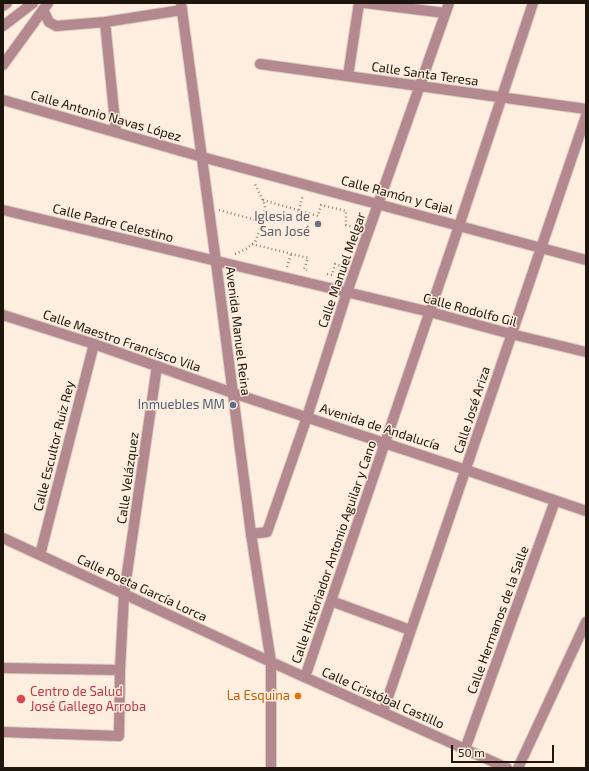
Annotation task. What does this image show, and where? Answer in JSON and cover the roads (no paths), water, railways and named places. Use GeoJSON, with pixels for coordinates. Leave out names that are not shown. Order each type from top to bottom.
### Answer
{"type":"FeatureCollection","features":[{"type":"Feature","properties":{"kind":"street"},"geometry":{"type":"LineString","coordinates":[[3,6],[7,3]]}},
{"type":"Feature","properties":{"kind":"street"},"geometry":{"type":"LineString","coordinates":[[3,26],[33,3]]}},
{"type":"Feature","properties":{"kind":"street"},"geometry":{"type":"LineString","coordinates":[[348,76],[359,3]]}},
{"type":"Feature","properties":{"kind":"street"},"geometry":{"type":"LineString","coordinates":[[365,3],[445,13]]}},
{"type":"Feature","properties":{"kind":"street","name":"Calle Manuel Melgar"},"geometry":{"type":"LineString","coordinates":[[251,534],[267,532],[307,417],[347,292],[449,3]]}},
{"type":"Feature","properties":{"kind":"street","name":"Calle Historiador Antonio Aguilar y Cano"},"geometry":{"type":"LineString","coordinates":[[305,677],[430,312],[533,3]]}},
{"type":"Feature","properties":{"kind":"street"},"geometry":{"type":"LineString","coordinates":[[46,6],[49,22],[56,26],[105,22],[181,7]]}},
{"type":"Feature","properties":{"kind":"street"},"geometry":{"type":"LineString","coordinates":[[3,65],[46,6]]}},
{"type":"Feature","properties":{"kind":"street","name":"Avenida Manuel Reina"},"geometry":{"type":"LineString","coordinates":[[181,7],[209,208],[251,534],[270,662],[271,768]]}},
{"type":"Feature","properties":{"kind":"street"},"geometry":{"type":"LineString","coordinates":[[105,22],[116,132]]}},
{"type":"Feature","properties":{"kind":"street","name":"Calle Santa Teresa"},"geometry":{"type":"LineString","coordinates":[[260,64],[586,109]]}},
{"type":"Feature","properties":{"kind":"street","name":"Calle Antonio Navas López"},"geometry":{"type":"LineString","coordinates":[[3,100],[202,156]]}},
{"type":"Feature","properties":{"kind":"street","name":"Calle José Ariza"},"geometry":{"type":"LineString","coordinates":[[383,712],[586,116]]}},
{"type":"Feature","properties":{"kind":"street","name":"Calle Ramón y Cajal"},"geometry":{"type":"LineString","coordinates":[[202,156],[586,260]]}},
{"type":"Feature","properties":{"kind":"street","name":"Calle Padre Celestino"},"geometry":{"type":"LineString","coordinates":[[3,210],[347,292]]}},
{"type":"Feature","properties":{"kind":"street","name":"Calle Rodolfo Gil"},"geometry":{"type":"LineString","coordinates":[[347,292],[586,352]]}},
{"type":"Feature","properties":{"kind":"street","name":"Calle Maestro Francisco Vila"},"geometry":{"type":"LineString","coordinates":[[3,315],[94,344],[233,393]]}},
{"type":"Feature","properties":{"kind":"street","name":"Calle Escultor Ruiz Rey"},"geometry":{"type":"LineString","coordinates":[[40,555],[94,344]]}},
{"type":"Feature","properties":{"kind":"street","name":"Calle Velázquez"},"geometry":{"type":"LineString","coordinates":[[3,732],[119,736],[120,670],[124,594],[157,366]]}},
{"type":"Feature","properties":{"kind":"street","name":"Avenida de Andalucía"},"geometry":{"type":"LineString","coordinates":[[233,393],[586,511]]}},
{"type":"Feature","properties":{"kind":"street","name":"Calle Hermanos de la Salle"},"geometry":{"type":"LineString","coordinates":[[465,749],[555,501]]}},
{"type":"Feature","properties":{"kind":"street","name":"Calle Poeta García Lorca"},"geometry":{"type":"LineString","coordinates":[[3,538],[270,662]]}},
{"type":"Feature","properties":{"kind":"street"},"geometry":{"type":"LineString","coordinates":[[331,601],[410,630]]}},
{"type":"Feature","properties":{"kind":"street"},"geometry":{"type":"LineString","coordinates":[[518,768],[586,622]]}},
{"type":"Feature","properties":{"kind":"street","name":"Calle Cristóbal Castillo"},"geometry":{"type":"LineString","coordinates":[[270,662],[507,768]]}},
{"type":"Feature","properties":{"kind":"street"},"geometry":{"type":"LineString","coordinates":[[3,668],[120,670]]}},
{"type":"Feature","properties":{"kind":"place","name":"Iglesia de San José"},"geometry":{"type":"Point","coordinates":[318,224]}},
{"type":"Feature","properties":{"kind":"place","name":"Inmuebles MM"},"geometry":{"type":"Point","coordinates":[233,405]}},
{"type":"Feature","properties":{"kind":"place","name":"La Esquina"},"geometry":{"type":"Point","coordinates":[298,696]}},
{"type":"Feature","properties":{"kind":"place","name":"Centro de Salud José Gallego Arroba"},"geometry":{"type":"Point","coordinates":[21,699]}}]}
